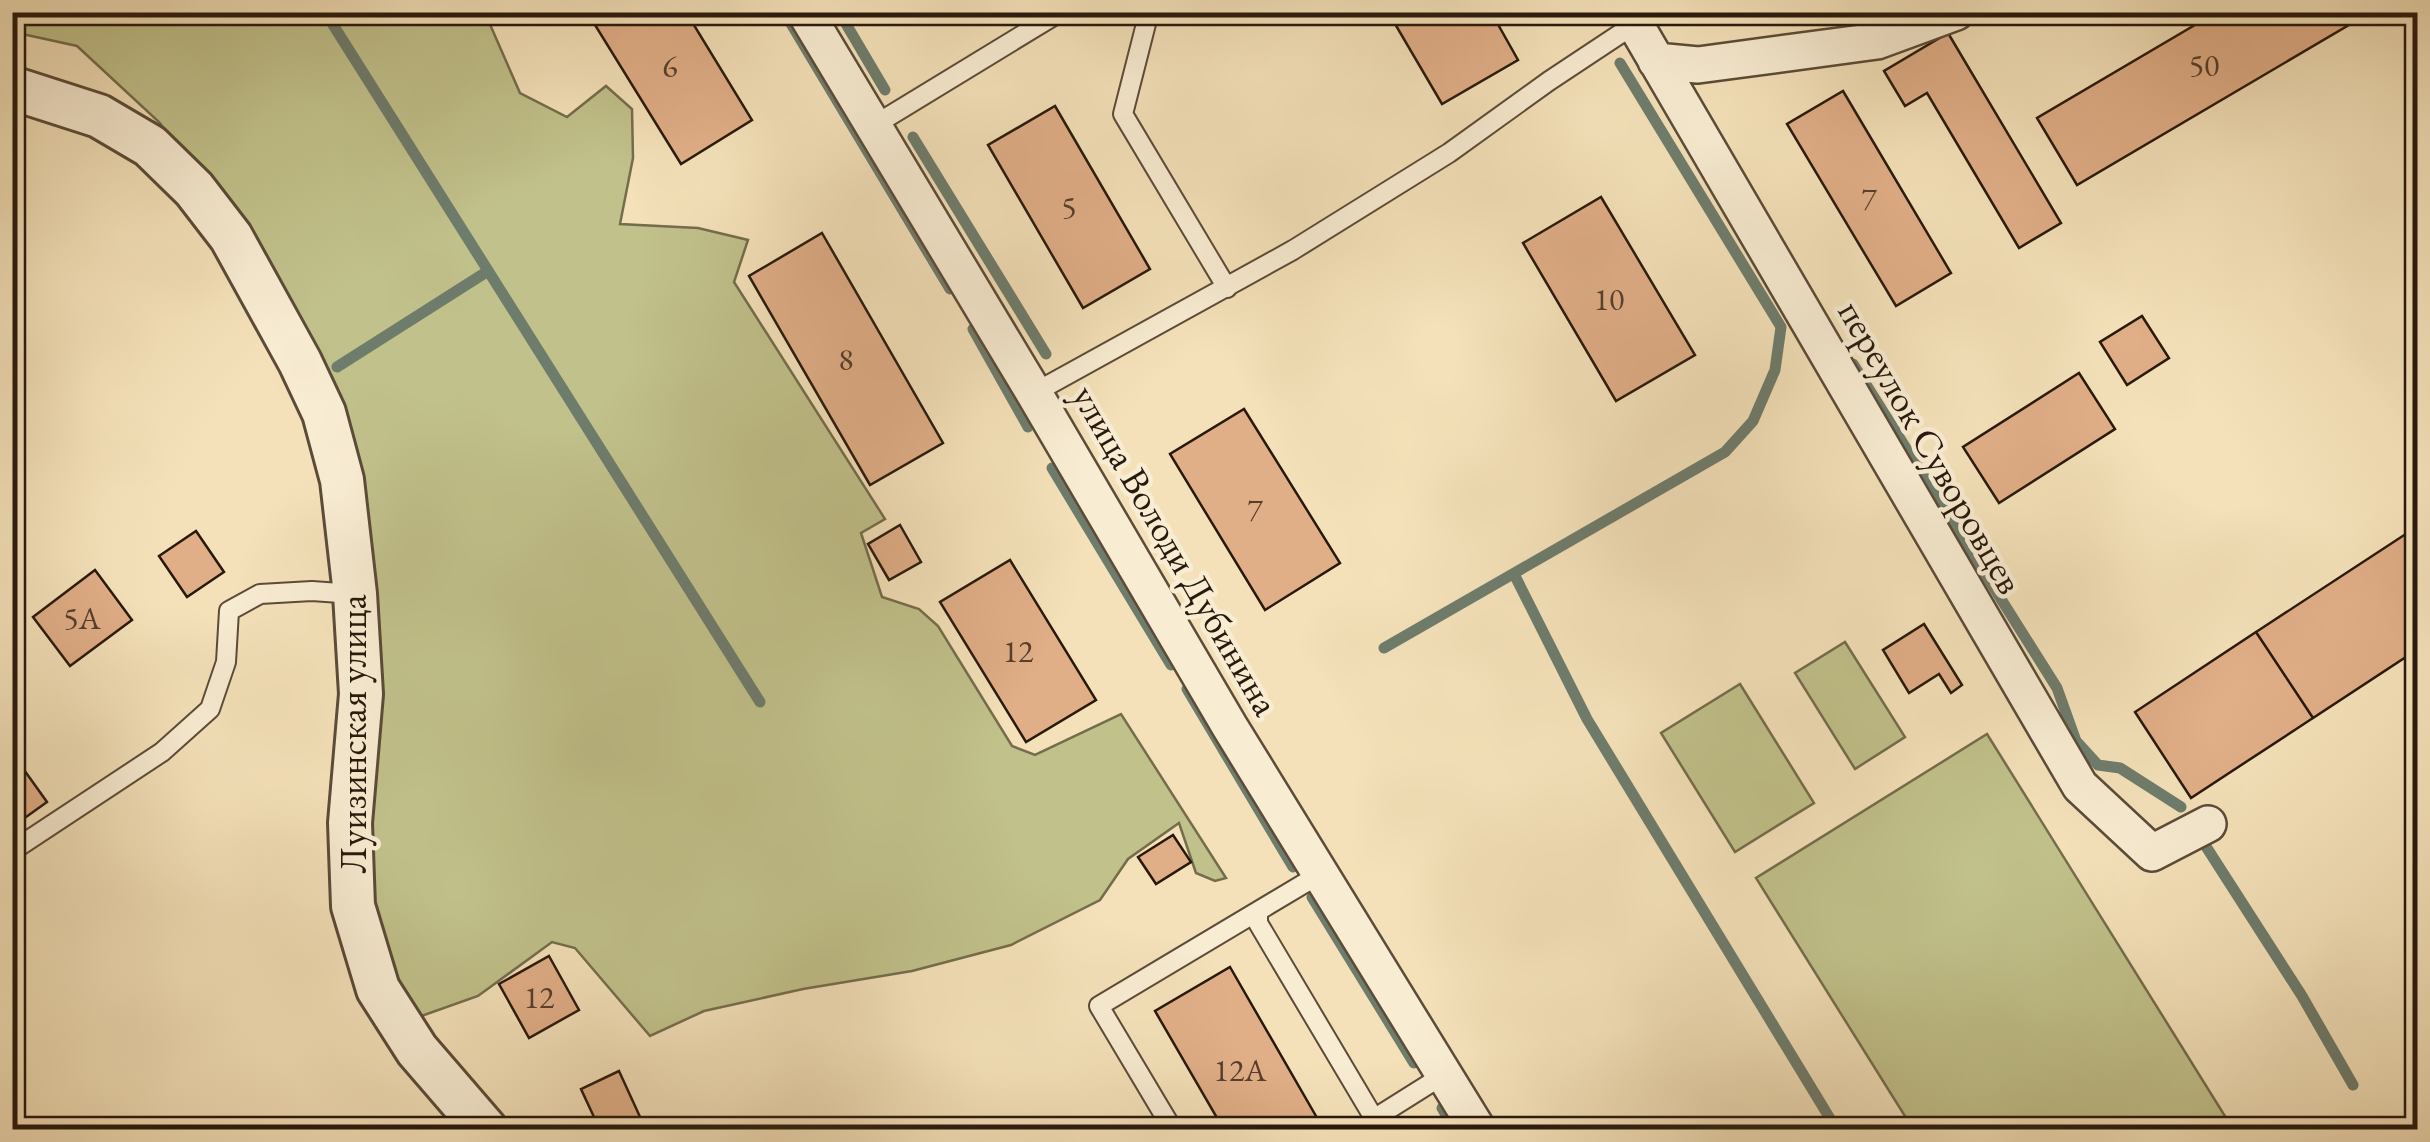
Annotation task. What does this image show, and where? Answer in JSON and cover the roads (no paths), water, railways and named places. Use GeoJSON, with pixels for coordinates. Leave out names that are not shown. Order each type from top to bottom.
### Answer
{"type":"FeatureCollection","features":[{"type":"Feature","properties":{"kind":"street","name":"улица Володи Дубинина"},"geometry":{"type":"LineString","coordinates":[[805,12],[1221,712],[1478,1130]]}},
{"type":"Feature","properties":{"kind":"street"},"geometry":{"type":"LineString","coordinates":[[1656,61],[1698,65],[1877,41],[1956,12]]}},
{"type":"Feature","properties":{"kind":"street","name":"переулок Суворовцев"},"geometry":{"type":"LineString","coordinates":[[1631,18],[2080,786],[2152,853],[2208,824]]}},
{"type":"Feature","properties":{"kind":"street","name":"Луизинская улица"},"geometry":{"type":"LineString","coordinates":[[12,88],[99,116],[150,146],[194,188],[231,237],[324,413],[342,480],[356,594],[360,694],[350,823],[353,906],[378,989],[417,1050],[486,1130]]}},
{"type":"Feature","properties":{"kind":"lane"},"geometry":{"type":"LineString","coordinates":[[872,126],[1060,12]]}},
{"type":"Feature","properties":{"kind":"lane"},"geometry":{"type":"LineString","coordinates":[[1149,12],[1123,114],[1227,288]]}},
{"type":"Feature","properties":{"kind":"lane"},"geometry":{"type":"LineString","coordinates":[[1034,393],[1293,250],[1449,153],[1631,18]]}},
{"type":"Feature","properties":{"kind":"lane"},"geometry":{"type":"LineString","coordinates":[[12,851],[162,752],[210,709],[226,662],[228,611],[260,594],[356,594]]}},
{"type":"Feature","properties":{"kind":"lane"},"geometry":{"type":"LineString","coordinates":[[1173,1130],[1100,1006],[1320,874]]}},
{"type":"Feature","properties":{"kind":"lane"},"geometry":{"type":"LineString","coordinates":[[1258,912],[1258,923],[1378,1124],[1445,1074]]}},
{"type":"Feature","properties":{"kind":"waterway"},"geometry":{"type":"LineString","coordinates":[[325,12],[760,702]]}},
{"type":"Feature","properties":{"kind":"waterway"},"geometry":{"type":"LineString","coordinates":[[784,12],[950,289]]}},
{"type":"Feature","properties":{"kind":"waterway"},"geometry":{"type":"LineString","coordinates":[[839,12],[885,90]]}},
{"type":"Feature","properties":{"kind":"waterway"},"geometry":{"type":"LineString","coordinates":[[1384,648],[1725,452],[1753,421],[1775,370],[1781,327],[1620,63]]}},
{"type":"Feature","properties":{"kind":"waterway"},"geometry":{"type":"LineString","coordinates":[[913,137],[1046,354]]}},
{"type":"Feature","properties":{"kind":"waterway"},"geometry":{"type":"LineString","coordinates":[[337,367],[488,271]]}},
{"type":"Feature","properties":{"kind":"waterway"},"geometry":{"type":"LineString","coordinates":[[973,329],[1028,427]]}},
{"type":"Feature","properties":{"kind":"waterway"},"geometry":{"type":"LineString","coordinates":[[1853,364],[2057,688],[2076,741],[2098,765],[2120,768],[2181,807]]}},
{"type":"Feature","properties":{"kind":"waterway"},"geometry":{"type":"LineString","coordinates":[[1052,468],[1171,665]]}},
{"type":"Feature","properties":{"kind":"waterway"},"geometry":{"type":"LineString","coordinates":[[1514,574],[1587,719],[1837,1130]]}},
{"type":"Feature","properties":{"kind":"waterway"},"geometry":{"type":"LineString","coordinates":[[1187,689],[1293,867]]}},
{"type":"Feature","properties":{"kind":"waterway"},"geometry":{"type":"LineString","coordinates":[[2205,845],[2302,996],[2353,1085]]}},
{"type":"Feature","properties":{"kind":"waterway"},"geometry":{"type":"LineString","coordinates":[[1312,897],[1414,1063]]}},
{"type":"Feature","properties":{"kind":"waterway"},"geometry":{"type":"LineString","coordinates":[[1442,1108],[1455,1130]]}}]}
